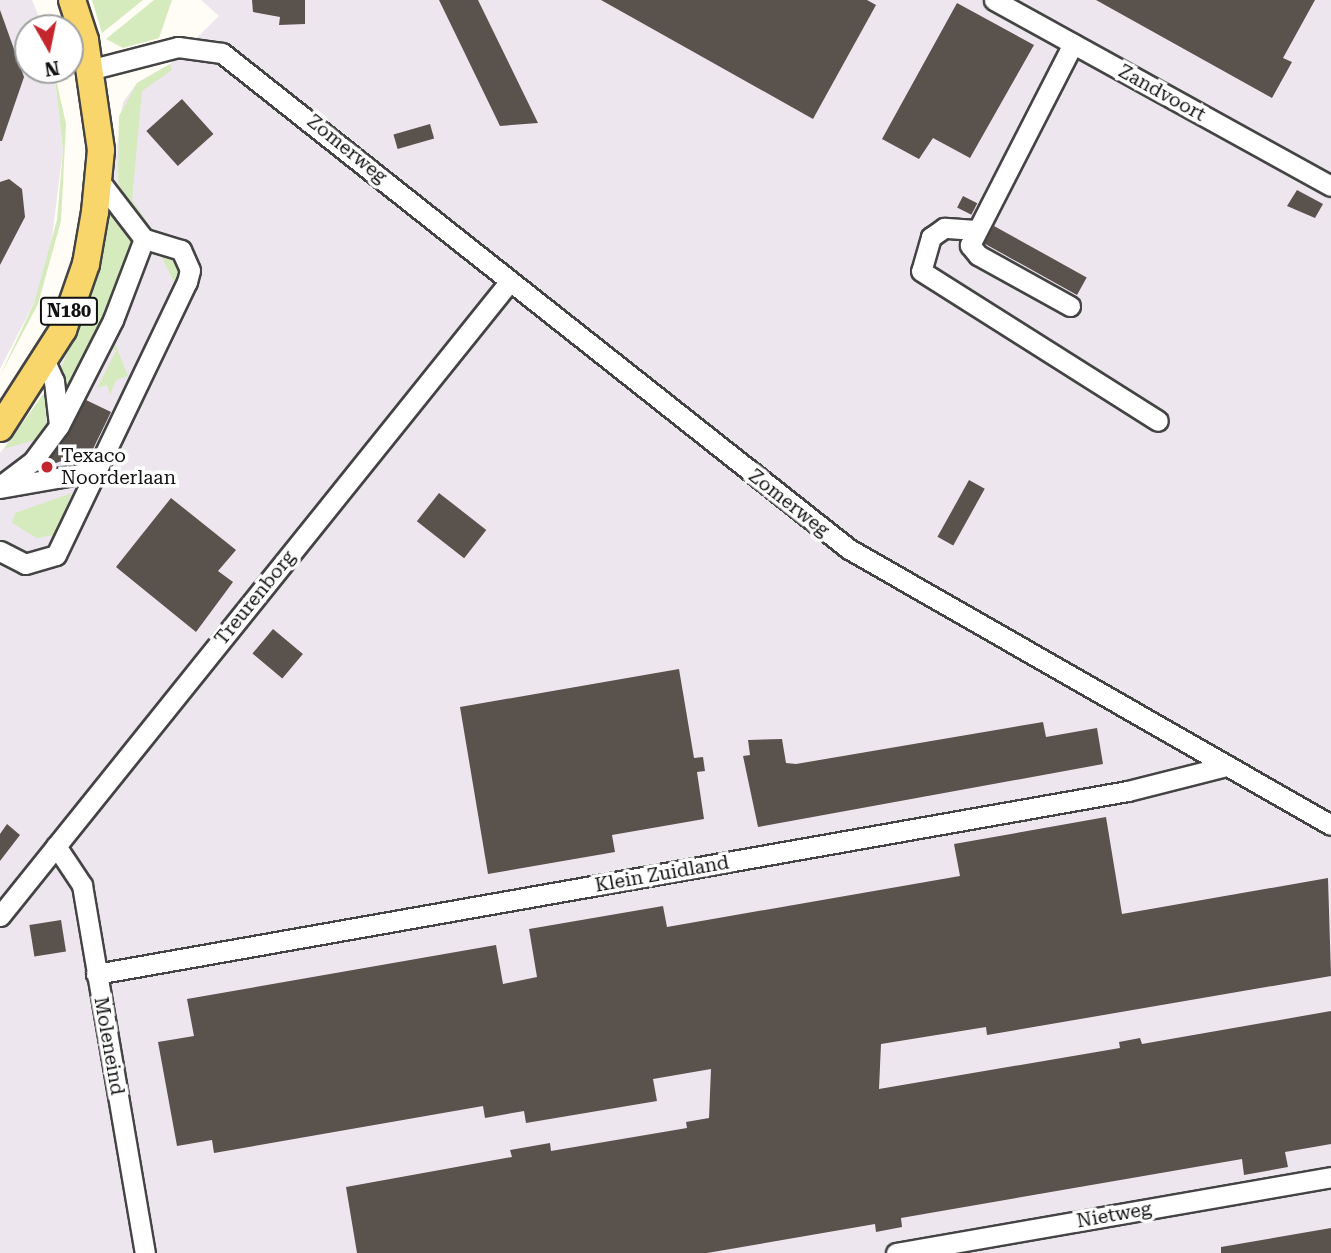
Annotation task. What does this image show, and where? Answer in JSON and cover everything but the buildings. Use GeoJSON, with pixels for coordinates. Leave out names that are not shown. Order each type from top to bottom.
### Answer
{"type":"FeatureCollection","features":[{"type":"Feature","properties":{"kind":"main road","name":"N180"},"geometry":{"type":"LineString","coordinates":[[0,428],[45,360],[86,264],[101,150],[89,70],[72,0]]}},
{"type":"Feature","properties":{"kind":"street","name":"Zandvoort"},"geometry":{"type":"LineString","coordinates":[[994,0],[1331,186]]}},
{"type":"Feature","properties":{"kind":"street"},"geometry":{"type":"LineString","coordinates":[[1070,306],[973,252],[975,230],[1073,44]]}},
{"type":"Feature","properties":{"kind":"street","name":"Zomerweg"},"geometry":{"type":"LineString","coordinates":[[89,70],[178,47],[202,47],[244,68],[849,549],[1331,825]]}},
{"type":"Feature","properties":{"kind":"street"},"geometry":{"type":"LineString","coordinates":[[0,551],[25,564],[55,555],[190,270],[181,250],[144,239],[98,179]]}},
{"type":"Feature","properties":{"kind":"street"},"geometry":{"type":"LineString","coordinates":[[975,230],[944,228],[931,237],[921,271],[1158,421]]}},
{"type":"Feature","properties":{"kind":"street"},"geometry":{"type":"LineString","coordinates":[[0,487],[33,461],[59,426],[113,320],[144,239]]}},
{"type":"Feature","properties":{"kind":"street","name":"Treurenborg"},"geometry":{"type":"LineString","coordinates":[[0,916],[510,281]]}},
{"type":"Feature","properties":{"kind":"street"},"geometry":{"type":"LineString","coordinates":[[45,360],[54,381],[59,426]]}},
{"type":"Feature","properties":{"kind":"street"},"geometry":{"type":"LineString","coordinates":[[0,487],[96,471]]}},
{"type":"Feature","properties":{"kind":"street","name":"Klein Zuidland"},"geometry":{"type":"LineString","coordinates":[[96,974],[1128,791],[1227,766]]}},
{"type":"Feature","properties":{"kind":"street","name":"Moleneind"},"geometry":{"type":"LineString","coordinates":[[56,846],[82,885],[145,1253]]}},
{"type":"Feature","properties":{"kind":"street","name":"Nietweg"},"geometry":{"type":"LineString","coordinates":[[896,1253],[1331,1177]]}},
{"type":"Feature","properties":{"kind":"shaded area"},"geometry":{"type":"Polygon","coordinates":[[[0,0],[32,0],[38,14],[14,14],[14,84],[56,84],[63,150],[50,253],[34,303],[0,369],[0,0]]]}},
{"type":"Feature","properties":{"kind":"shaded area"},"geometry":{"type":"Polygon","coordinates":[[[201,0],[1331,0],[1331,1253],[0,1253],[0,453],[50,386],[82,320],[101,262],[123,102],[137,83],[170,64],[219,16],[201,0]]]}},
{"type":"Feature","properties":{"kind":"green space"},"geometry":{"type":"Polygon","coordinates":[[[92,0],[143,0],[102,33],[92,0]]]}},
{"type":"Feature","properties":{"kind":"green space"},"geometry":{"type":"Polygon","coordinates":[[[154,0],[172,0],[159,38],[123,48],[106,39],[154,0]]]}},
{"type":"Feature","properties":{"kind":"green space"},"geometry":{"type":"Polygon","coordinates":[[[170,64],[172,70],[142,91],[132,200],[148,223],[125,204],[118,181],[119,116],[137,83],[170,64]]]}},
{"type":"Feature","properties":{"kind":"green space"},"geometry":{"type":"Polygon","coordinates":[[[56,84],[66,124],[61,221],[38,304],[0,376],[34,303],[57,220],[63,150],[56,84]]]}},
{"type":"Feature","properties":{"kind":"green space"},"geometry":{"type":"Polygon","coordinates":[[[110,205],[133,243],[78,377],[65,391],[61,369],[101,262],[110,205]]]}},
{"type":"Feature","properties":{"kind":"green space"},"geometry":{"type":"Polygon","coordinates":[[[158,250],[175,255],[182,270],[177,288],[158,250]]]}},
{"type":"Feature","properties":{"kind":"green space"},"geometry":{"type":"Polygon","coordinates":[[[112,336],[128,376],[116,380],[110,395],[107,385],[97,388],[116,351],[107,345],[112,336]]]}},
{"type":"Feature","properties":{"kind":"green space"},"geometry":{"type":"Polygon","coordinates":[[[49,386],[45,437],[4,449],[49,386]]]}},
{"type":"Feature","properties":{"kind":"green space"},"geometry":{"type":"Polygon","coordinates":[[[72,493],[54,535],[37,538],[12,523],[15,513],[72,493]]]}},
{"type":"Feature","properties":{"kind":"place","name":"Texaco Noorderlaan"},"geometry":{"type":"Point","coordinates":[47,467]}}]}
